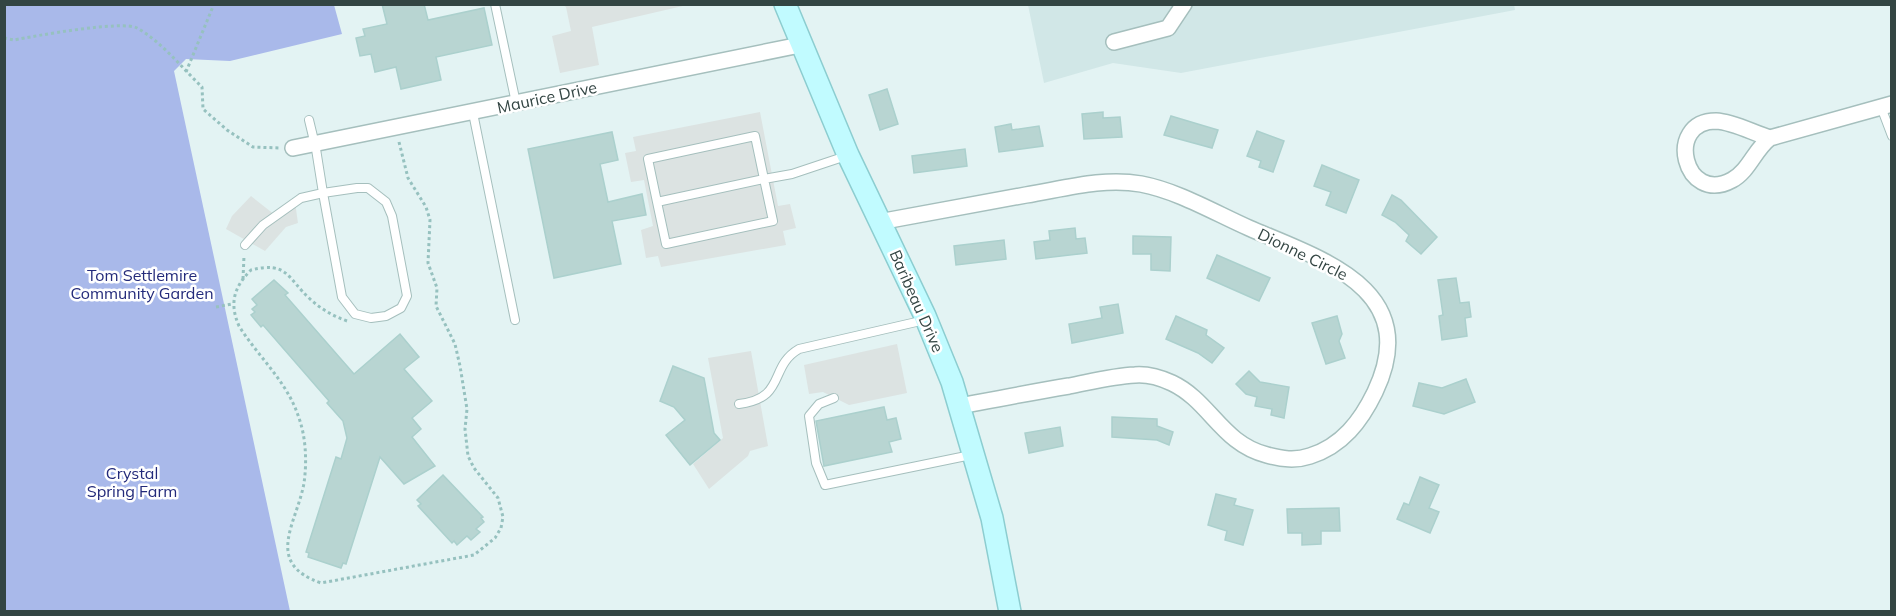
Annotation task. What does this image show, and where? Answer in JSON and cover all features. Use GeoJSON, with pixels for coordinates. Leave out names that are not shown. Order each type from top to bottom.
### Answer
{"type":"FeatureCollection","features":[{"type":"Feature","properties":{"kind":"street","name":"Baribeau Drive"},"geometry":{"type":"LineString","coordinates":[[785,4],[848,155],[927,320],[960,406],[994,527],[1010,612]]}},
{"type":"Feature","properties":{"kind":"street"},"geometry":{"type":"LineString","coordinates":[[1114,42],[1168,28],[1184,4]]}},
{"type":"Feature","properties":{"kind":"street","name":"Maurice Drive"},"geometry":{"type":"LineString","coordinates":[[293,148],[801,45]]}},
{"type":"Feature","properties":{"kind":"street"},"geometry":{"type":"LineString","coordinates":[[1770,138],[1728,124],[1706,123],[1696,128],[1687,140],[1684,155],[1689,169],[1698,179],[1722,184],[1734,179],[1762,144],[1770,138],[1886,105]]}},
{"type":"Feature","properties":{"kind":"street","name":"Dionne Circle"},"geometry":{"type":"LineString","coordinates":[[879,222],[1090,184],[1142,184],[1333,264],[1367,290],[1377,303],[1383,318],[1386,353],[1383,370],[1371,401],[1343,438],[1332,447],[1306,457],[1281,459],[1245,448],[1233,440],[1190,394],[1163,379],[1150,376],[1136,374],[960,406]]}},
{"type":"Feature","properties":{"kind":"lane"},"geometry":{"type":"LineString","coordinates":[[495,4],[516,103]]}},
{"type":"Feature","properties":{"kind":"lane"},"geometry":{"type":"LineString","coordinates":[[1886,105],[1892,136]]}},
{"type":"Feature","properties":{"kind":"lane"},"geometry":{"type":"LineString","coordinates":[[473,113],[515,320]]}},
{"type":"Feature","properties":{"kind":"lane"},"geometry":{"type":"LineString","coordinates":[[245,245],[278,212],[301,198],[323,193],[368,188],[386,202],[392,216],[407,296],[401,308],[386,316],[370,318],[355,314],[342,297],[323,193],[314,144],[309,120]]}},
{"type":"Feature","properties":{"kind":"lane"},"geometry":{"type":"LineString","coordinates":[[755,136],[764,179],[773,221],[666,244],[648,159],[755,136]]}},
{"type":"Feature","properties":{"kind":"lane"},"geometry":{"type":"LineString","coordinates":[[657,202],[792,174],[848,155]]}},
{"type":"Feature","properties":{"kind":"lane"},"geometry":{"type":"LineString","coordinates":[[739,404],[763,399],[771,389],[786,360],[799,349],[927,320]]}},
{"type":"Feature","properties":{"kind":"lane"},"geometry":{"type":"LineString","coordinates":[[834,398],[819,404],[809,416],[816,463],[825,485],[975,454]]}},
{"type":"Feature","properties":{"kind":"path"},"geometry":{"type":"LineString","coordinates":[[186,72],[214,4]]}},
{"type":"Feature","properties":{"kind":"path"},"geometry":{"type":"LineString","coordinates":[[4,38],[14,40],[99,28],[135,27],[157,43],[202,87],[203,109],[227,129],[253,147],[293,148]]}},
{"type":"Feature","properties":{"kind":"path"},"geometry":{"type":"LineString","coordinates":[[363,316],[354,324],[331,315],[308,297],[292,276],[283,270],[261,267],[251,270],[237,286],[233,304],[239,326],[280,378],[300,419],[306,466],[304,484],[292,522],[287,550],[291,563],[298,572],[321,583],[474,555],[495,538],[501,528],[501,509],[498,498],[474,468],[468,456],[465,429],[467,410],[460,366],[455,344],[436,306],[437,288],[428,263],[430,220],[426,207],[408,178],[395,129]]}},
{"type":"Feature","properties":{"kind":"path"},"geometry":{"type":"LineString","coordinates":[[243,279],[245,245]]}},
{"type":"Feature","properties":{"kind":"path"},"geometry":{"type":"LineString","coordinates":[[216,307],[233,304]]}},
{"type":"Feature","properties":{"kind":"shaded area"},"geometry":{"type":"Polygon","coordinates":[[[1514,4],[1515,10],[1181,73],[1113,63],[1044,83],[1028,5],[1514,4]]]}},
{"type":"Feature","properties":{"kind":"shaded area"},"geometry":{"type":"Polygon","coordinates":[[[563,5],[687,5],[592,27],[599,65],[560,73],[552,36],[571,31],[566,7],[563,5]]]}},
{"type":"Feature","properties":{"kind":"shaded area"},"geometry":{"type":"Polygon","coordinates":[[[760,112],[778,206],[790,204],[796,228],[783,231],[786,245],[661,267],[658,256],[646,258],[641,230],[653,226],[644,180],[631,182],[625,153],[636,151],[633,137],[760,112]]]}},
{"type":"Feature","properties":{"kind":"shaded area"},"geometry":{"type":"Polygon","coordinates":[[[251,196],[275,215],[295,202],[298,223],[286,227],[265,251],[226,229],[232,216],[251,196]]]}},
{"type":"Feature","properties":{"kind":"shaded area"},"geometry":{"type":"Polygon","coordinates":[[[897,344],[907,393],[849,405],[823,392],[809,394],[804,365],[897,344]]]}},
{"type":"Feature","properties":{"kind":"shaded area"},"geometry":{"type":"Polygon","coordinates":[[[751,351],[768,446],[750,451],[748,456],[709,489],[693,464],[723,438],[708,358],[751,351]]]}},
{"type":"Feature","properties":{"kind":"green space","name":"Crystal Spring Farm"},"geometry":{"type":"Polygon","coordinates":[[[4,5],[334,5],[342,34],[230,61],[186,59],[174,71],[290,611],[5,611],[4,5]]]}},
{"type":"Feature","properties":{"kind":"building"},"geometry":{"type":"Polygon","coordinates":[[[382,4],[424,4],[428,20],[484,8],[492,45],[436,57],[441,80],[401,89],[396,67],[375,72],[371,54],[360,56],[356,38],[365,36],[363,29],[387,24],[382,4]]]}},
{"type":"Feature","properties":{"kind":"building"},"geometry":{"type":"Polygon","coordinates":[[[887,89],[898,124],[880,130],[869,95],[887,89]]]}},
{"type":"Feature","properties":{"kind":"building"},"geometry":{"type":"Polygon","coordinates":[[[1103,112],[1103,118],[1120,117],[1122,137],[1084,139],[1082,114],[1103,112]]]}},
{"type":"Feature","properties":{"kind":"building"},"geometry":{"type":"Polygon","coordinates":[[[1171,116],[1218,130],[1212,148],[1164,135],[1171,116]]]}},
{"type":"Feature","properties":{"kind":"building"},"geometry":{"type":"Polygon","coordinates":[[[1011,124],[1012,130],[1039,126],[1043,146],[999,152],[995,127],[1011,124]]]}},
{"type":"Feature","properties":{"kind":"building"},"geometry":{"type":"Polygon","coordinates":[[[1257,131],[1284,141],[1273,172],[1259,167],[1261,161],[1247,156],[1257,131]]]}},
{"type":"Feature","properties":{"kind":"building"},"geometry":{"type":"Polygon","coordinates":[[[612,132],[618,160],[600,164],[608,202],[642,194],[646,215],[612,221],[621,264],[554,278],[528,149],[612,132]]]}},
{"type":"Feature","properties":{"kind":"building"},"geometry":{"type":"Polygon","coordinates":[[[965,149],[967,166],[914,173],[912,156],[965,149]]]}},
{"type":"Feature","properties":{"kind":"building"},"geometry":{"type":"Polygon","coordinates":[[[1322,165],[1359,180],[1346,213],[1326,205],[1331,192],[1314,186],[1322,165]]]}},
{"type":"Feature","properties":{"kind":"building"},"geometry":{"type":"Polygon","coordinates":[[[1392,195],[1401,200],[1437,237],[1421,254],[1406,241],[1409,235],[1395,222],[1382,215],[1392,195]]]}},
{"type":"Feature","properties":{"kind":"building"},"geometry":{"type":"Polygon","coordinates":[[[1075,228],[1076,239],[1085,238],[1087,253],[1036,259],[1034,242],[1050,240],[1049,231],[1075,228]]]}},
{"type":"Feature","properties":{"kind":"building"},"geometry":{"type":"Polygon","coordinates":[[[1133,236],[1171,237],[1170,271],[1151,270],[1151,254],[1133,254],[1133,236]]]}},
{"type":"Feature","properties":{"kind":"building"},"geometry":{"type":"Polygon","coordinates":[[[1004,240],[1006,259],[956,265],[954,246],[1004,240]]]}},
{"type":"Feature","properties":{"kind":"building"},"geometry":{"type":"Polygon","coordinates":[[[1217,255],[1270,278],[1259,301],[1207,278],[1217,255]]]}},
{"type":"Feature","properties":{"kind":"building"},"geometry":{"type":"Polygon","coordinates":[[[1456,278],[1460,303],[1469,302],[1471,317],[1465,318],[1467,336],[1442,340],[1439,316],[1443,315],[1438,280],[1456,278]]]}},
{"type":"Feature","properties":{"kind":"building"},"geometry":{"type":"Polygon","coordinates":[[[274,280],[288,293],[285,295],[354,374],[400,334],[419,357],[404,369],[432,401],[412,418],[421,429],[412,437],[435,466],[404,484],[380,457],[346,564],[343,563],[341,568],[308,557],[309,553],[306,552],[336,457],[341,459],[347,438],[343,421],[327,403],[329,401],[263,325],[261,327],[251,315],[255,312],[252,309],[257,305],[252,299],[274,280]]]}},
{"type":"Feature","properties":{"kind":"building"},"geometry":{"type":"Polygon","coordinates":[[[1118,304],[1123,333],[1072,343],[1069,324],[1102,318],[1100,307],[1118,304]]]}},
{"type":"Feature","properties":{"kind":"building"},"geometry":{"type":"Polygon","coordinates":[[[1176,316],[1207,330],[1206,335],[1224,348],[1212,363],[1198,353],[1166,339],[1176,316]]]}},
{"type":"Feature","properties":{"kind":"building"},"geometry":{"type":"Polygon","coordinates":[[[1337,316],[1342,334],[1339,341],[1345,358],[1326,364],[1312,323],[1337,316]]]}},
{"type":"Feature","properties":{"kind":"building"},"geometry":{"type":"Polygon","coordinates":[[[673,366],[704,378],[714,433],[720,440],[690,465],[666,435],[685,420],[674,407],[660,401],[673,366]]]}},
{"type":"Feature","properties":{"kind":"building"},"geometry":{"type":"Polygon","coordinates":[[[1249,371],[1260,382],[1289,387],[1284,418],[1271,415],[1272,409],[1255,406],[1257,397],[1246,394],[1236,384],[1249,371]]]}},
{"type":"Feature","properties":{"kind":"building"},"geometry":{"type":"Polygon","coordinates":[[[1466,379],[1475,402],[1444,414],[1413,406],[1419,383],[1442,388],[1466,379]]]}},
{"type":"Feature","properties":{"kind":"building"},"geometry":{"type":"Polygon","coordinates":[[[884,407],[887,420],[896,418],[901,439],[889,442],[892,452],[824,466],[816,421],[884,407]]]}},
{"type":"Feature","properties":{"kind":"building"},"geometry":{"type":"Polygon","coordinates":[[[1112,417],[1157,419],[1157,426],[1173,432],[1169,445],[1157,440],[1112,437],[1112,417]]]}},
{"type":"Feature","properties":{"kind":"building"},"geometry":{"type":"Polygon","coordinates":[[[1060,427],[1063,446],[1029,453],[1025,433],[1060,427]]]}},
{"type":"Feature","properties":{"kind":"building"},"geometry":{"type":"Polygon","coordinates":[[[443,475],[483,517],[481,518],[484,522],[476,529],[480,532],[471,540],[467,536],[457,545],[454,541],[452,543],[418,506],[421,504],[417,500],[443,475]]]}},
{"type":"Feature","properties":{"kind":"building"},"geometry":{"type":"Polygon","coordinates":[[[1420,477],[1439,485],[1429,508],[1439,512],[1430,533],[1397,519],[1404,503],[1409,505],[1420,477]]]}},
{"type":"Feature","properties":{"kind":"building"},"geometry":{"type":"Polygon","coordinates":[[[1216,494],[1236,499],[1234,505],[1253,510],[1243,545],[1225,540],[1227,531],[1208,525],[1216,494]]]}},
{"type":"Feature","properties":{"kind":"building"},"geometry":{"type":"Polygon","coordinates":[[[1339,508],[1340,531],[1321,531],[1321,544],[1302,545],[1302,533],[1288,533],[1287,509],[1339,508]]]}},
{"type":"Feature","properties":{"kind":"park label","name":"Tom Settlemire Community Garden"},"geometry":{"type":"Point","coordinates":[142,284]}}]}
